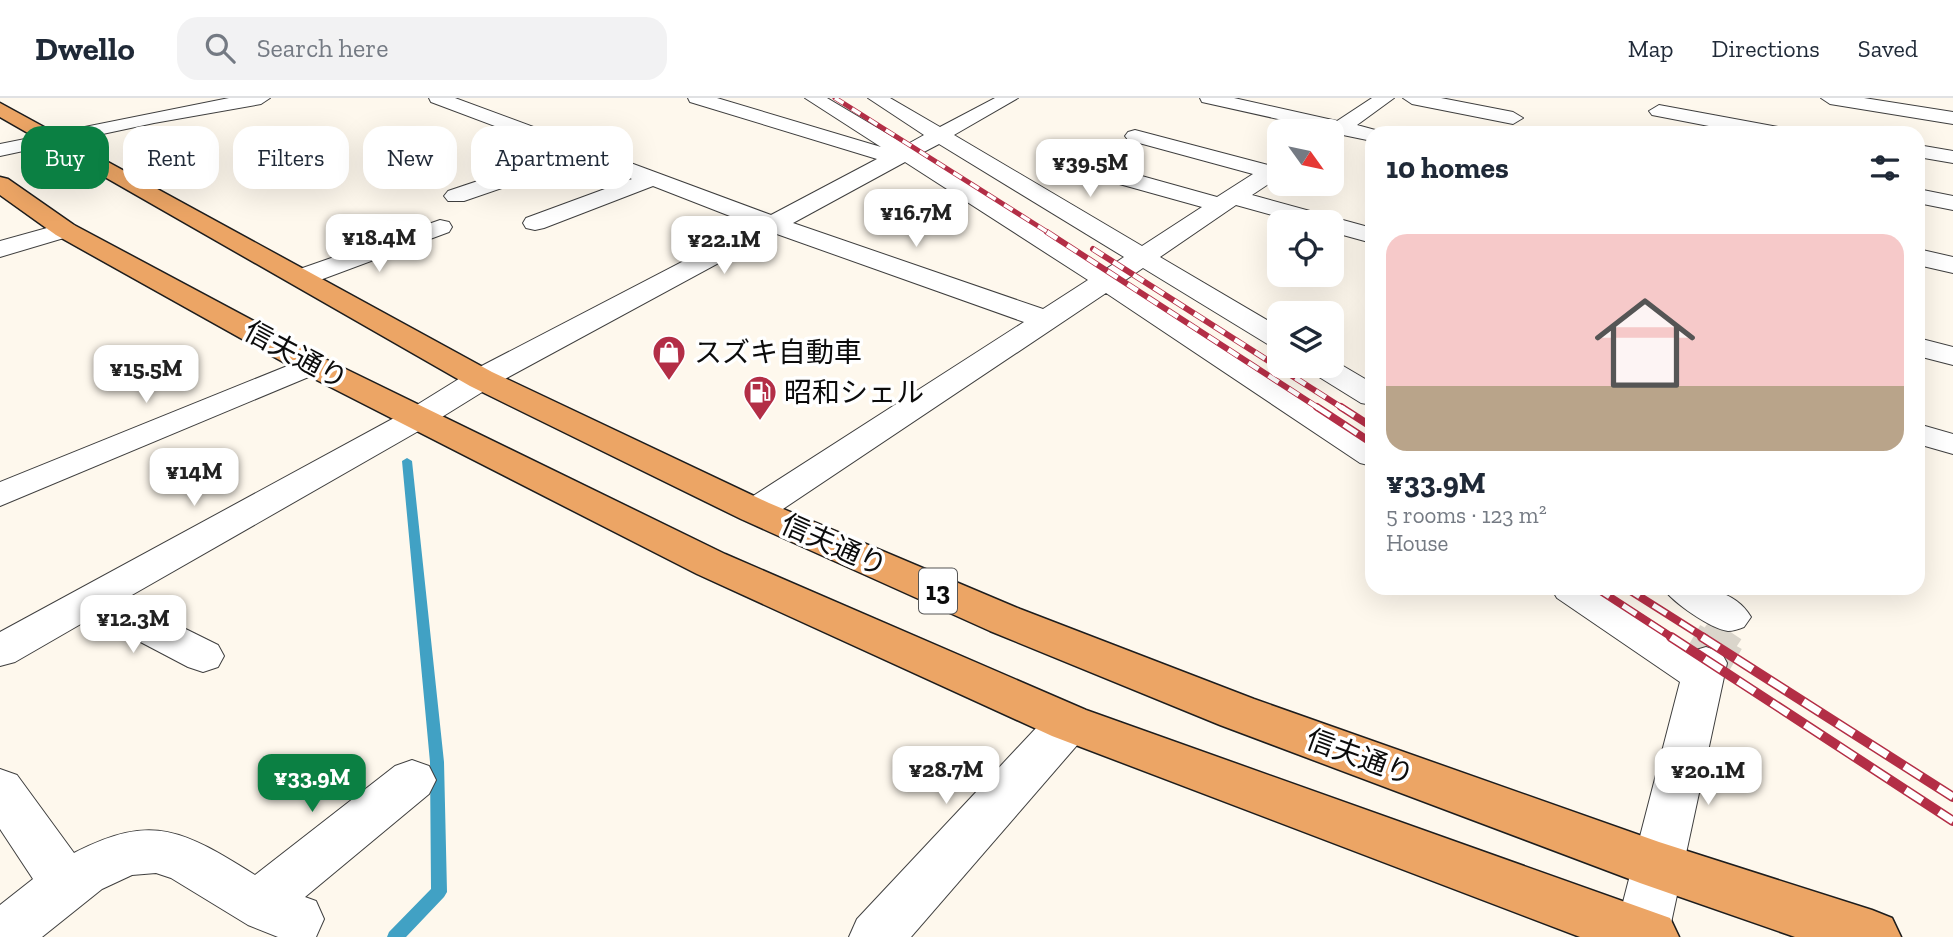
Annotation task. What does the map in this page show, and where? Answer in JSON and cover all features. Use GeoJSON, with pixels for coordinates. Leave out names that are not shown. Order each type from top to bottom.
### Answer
{"type":"FeatureCollection","features":[{"type":"Feature","properties":{"kind":"highway","name":"信夫通り"},"geometry":{"type":"LineString","coordinates":[[0,109],[29,126]]}},
{"type":"Feature","properties":{"kind":"highway","name":"信夫通り"},"geometry":{"type":"LineString","coordinates":[[109,170],[481,379],[755,511],[1005,620],[1212,702],[1659,866],[1872,937]]}},
{"type":"Feature","properties":{"kind":"highway","name":"信夫通り"},"geometry":{"type":"LineString","coordinates":[[0,184],[65,230],[312,365],[711,564],[1069,723],[1644,936]]}},
{"type":"Feature","properties":{"kind":"street"},"geometry":{"type":"LineString","coordinates":[[109,127],[261,98]]}},
{"type":"Feature","properties":{"kind":"street"},"geometry":{"type":"LineString","coordinates":[[438,98],[512,126]]}},
{"type":"Feature","properties":{"kind":"street"},"geometry":{"type":"LineString","coordinates":[[697,98],[903,156]]}},
{"type":"Feature","properties":{"kind":"street"},"geometry":{"type":"LineString","coordinates":[[814,98],[903,156],[1105,279],[1365,451]]}},
{"type":"Feature","properties":{"kind":"street"},"geometry":{"type":"LineString","coordinates":[[877,98],[943,135],[1267,332]]}},
{"type":"Feature","properties":{"kind":"street"},"geometry":{"type":"LineString","coordinates":[[0,651],[418,418],[481,379],[1009,98]]}},
{"type":"Feature","properties":{"kind":"street"},"geometry":{"type":"LineString","coordinates":[[1209,98],[1292,119]]}},
{"type":"Feature","properties":{"kind":"street"},"geometry":{"type":"LineString","coordinates":[[1344,125],[1385,98]]}},
{"type":"Feature","properties":{"kind":"street"},"geometry":{"type":"LineString","coordinates":[[1412,98],[1513,118]]}},
{"type":"Feature","properties":{"kind":"street"},"geometry":{"type":"LineString","coordinates":[[1830,98],[1902,106],[1953,118]]}},
{"type":"Feature","properties":{"kind":"street"},"geometry":{"type":"LineString","coordinates":[[125,103],[154,117]]}},
{"type":"Feature","properties":{"kind":"street"},"geometry":{"type":"LineString","coordinates":[[1895,126],[1902,106]]}},
{"type":"Feature","properties":{"kind":"street"},"geometry":{"type":"LineString","coordinates":[[1659,111],[1740,126]]}},
{"type":"Feature","properties":{"kind":"street"},"geometry":{"type":"LineString","coordinates":[[1344,131],[1365,134]]}},
{"type":"Feature","properties":{"kind":"street"},"geometry":{"type":"LineString","coordinates":[[1135,136],[1267,167]]}},
{"type":"Feature","properties":{"kind":"street"},"geometry":{"type":"LineString","coordinates":[[0,150],[21,146]]}},
{"type":"Feature","properties":{"kind":"street"},"geometry":{"type":"LineString","coordinates":[[1925,151],[1953,157]]}},
{"type":"Feature","properties":{"kind":"street"},"geometry":{"type":"LineString","coordinates":[[1094,170],[1268,210]]}},
{"type":"Feature","properties":{"kind":"street"},"geometry":{"type":"LineString","coordinates":[[633,172],[1043,319]]}},
{"type":"Feature","properties":{"kind":"street"},"geometry":{"type":"LineString","coordinates":[[755,511],[1043,319],[1267,174]]}},
{"type":"Feature","properties":{"kind":"street"},"geometry":{"type":"LineString","coordinates":[[535,223],[652,179]]}},
{"type":"Feature","properties":{"kind":"street"},"geometry":{"type":"LineString","coordinates":[[456,196],[477,189]]}},
{"type":"Feature","properties":{"kind":"street"},"geometry":{"type":"LineString","coordinates":[[1925,198],[1953,204]]}},
{"type":"Feature","properties":{"kind":"street"},"geometry":{"type":"LineString","coordinates":[[303,277],[440,227]]}},
{"type":"Feature","properties":{"kind":"street"},"geometry":{"type":"LineString","coordinates":[[1344,228],[1365,234]]}},
{"type":"Feature","properties":{"kind":"street"},"geometry":{"type":"LineString","coordinates":[[0,249],[65,230]]}},
{"type":"Feature","properties":{"kind":"street"},"geometry":{"type":"LineString","coordinates":[[1925,259],[1953,265]]}},
{"type":"Feature","properties":{"kind":"street"},"geometry":{"type":"LineString","coordinates":[[1925,349],[1953,356]]}},
{"type":"Feature","properties":{"kind":"street"},"geometry":{"type":"LineString","coordinates":[[0,495],[312,365]]}},
{"type":"Feature","properties":{"kind":"street"},"geometry":{"type":"LineString","coordinates":[[1342,378],[1365,392]]}},
{"type":"Feature","properties":{"kind":"street"},"geometry":{"type":"LineString","coordinates":[[1925,436],[1953,444]]}},
{"type":"Feature","properties":{"kind":"street"},"geometry":{"type":"LineString","coordinates":[[1593,595],[1721,635]]}},
{"type":"Feature","properties":{"kind":"street"},"geometry":{"type":"LineString","coordinates":[[1689,595],[1721,635]]}},
{"type":"Feature","properties":{"kind":"street"},"geometry":{"type":"LineString","coordinates":[[91,599],[203,656]]}},
{"type":"Feature","properties":{"kind":"street"},"geometry":{"type":"LineString","coordinates":[[1644,936],[1659,866],[1721,635]]}},
{"type":"Feature","properties":{"kind":"street"},"geometry":{"type":"LineString","coordinates":[[876,937],[1069,723]]}},
{"type":"Feature","properties":{"kind":"street"},"geometry":{"type":"LineString","coordinates":[[3,937],[65,883],[111,861],[141,852],[157,851],[177,857],[277,912],[412,780]]}},
{"type":"Feature","properties":{"kind":"street"},"geometry":{"type":"LineString","coordinates":[[0,789],[65,883]]}},
{"type":"Feature","properties":{"kind":"waterway"},"geometry":{"type":"LineString","coordinates":[[395,937],[439,892],[437,762],[407,461]]}},
{"type":"Feature","properties":{"kind":"tunnel"},"geometry":{"type":"LineString","coordinates":[[1720,638],[1726,629]]}},
{"type":"Feature","properties":{"kind":"tunnel"},"geometry":{"type":"LineString","coordinates":[[1706,663],[1721,637]]}},
{"type":"Feature","properties":{"kind":"railway"},"geometry":{"type":"LineString","coordinates":[[835,98],[1049,233]]}},
{"type":"Feature","properties":{"kind":"railway"},"geometry":{"type":"LineString","coordinates":[[1047,232],[1320,409]]}},
{"type":"Feature","properties":{"kind":"railway"},"geometry":{"type":"LineString","coordinates":[[1093,249],[1344,409]]}},
{"type":"Feature","properties":{"kind":"railway"},"geometry":{"type":"LineString","coordinates":[[1317,407],[1365,438]]}},
{"type":"Feature","properties":{"kind":"railway"},"geometry":{"type":"LineString","coordinates":[[1341,407],[1365,422]]}},
{"type":"Feature","properties":{"kind":"railway"},"geometry":{"type":"LineString","coordinates":[[1607,595],[1673,638]]}},
{"type":"Feature","properties":{"kind":"railway"},"geometry":{"type":"LineString","coordinates":[[1637,595],[1705,638]]}},
{"type":"Feature","properties":{"kind":"railway"},"geometry":{"type":"LineString","coordinates":[[1671,637],[1953,821]]}},
{"type":"Feature","properties":{"kind":"railway"},"geometry":{"type":"LineString","coordinates":[[1702,637],[1953,797]]}},
{"type":"Feature","properties":{"kind":"place","name":"スズキ自動車"},"geometry":{"type":"Point","coordinates":[669,382]}},
{"type":"Feature","properties":{"kind":"place","name":"昭和シェル"},"geometry":{"type":"Point","coordinates":[760,422]}}]}
